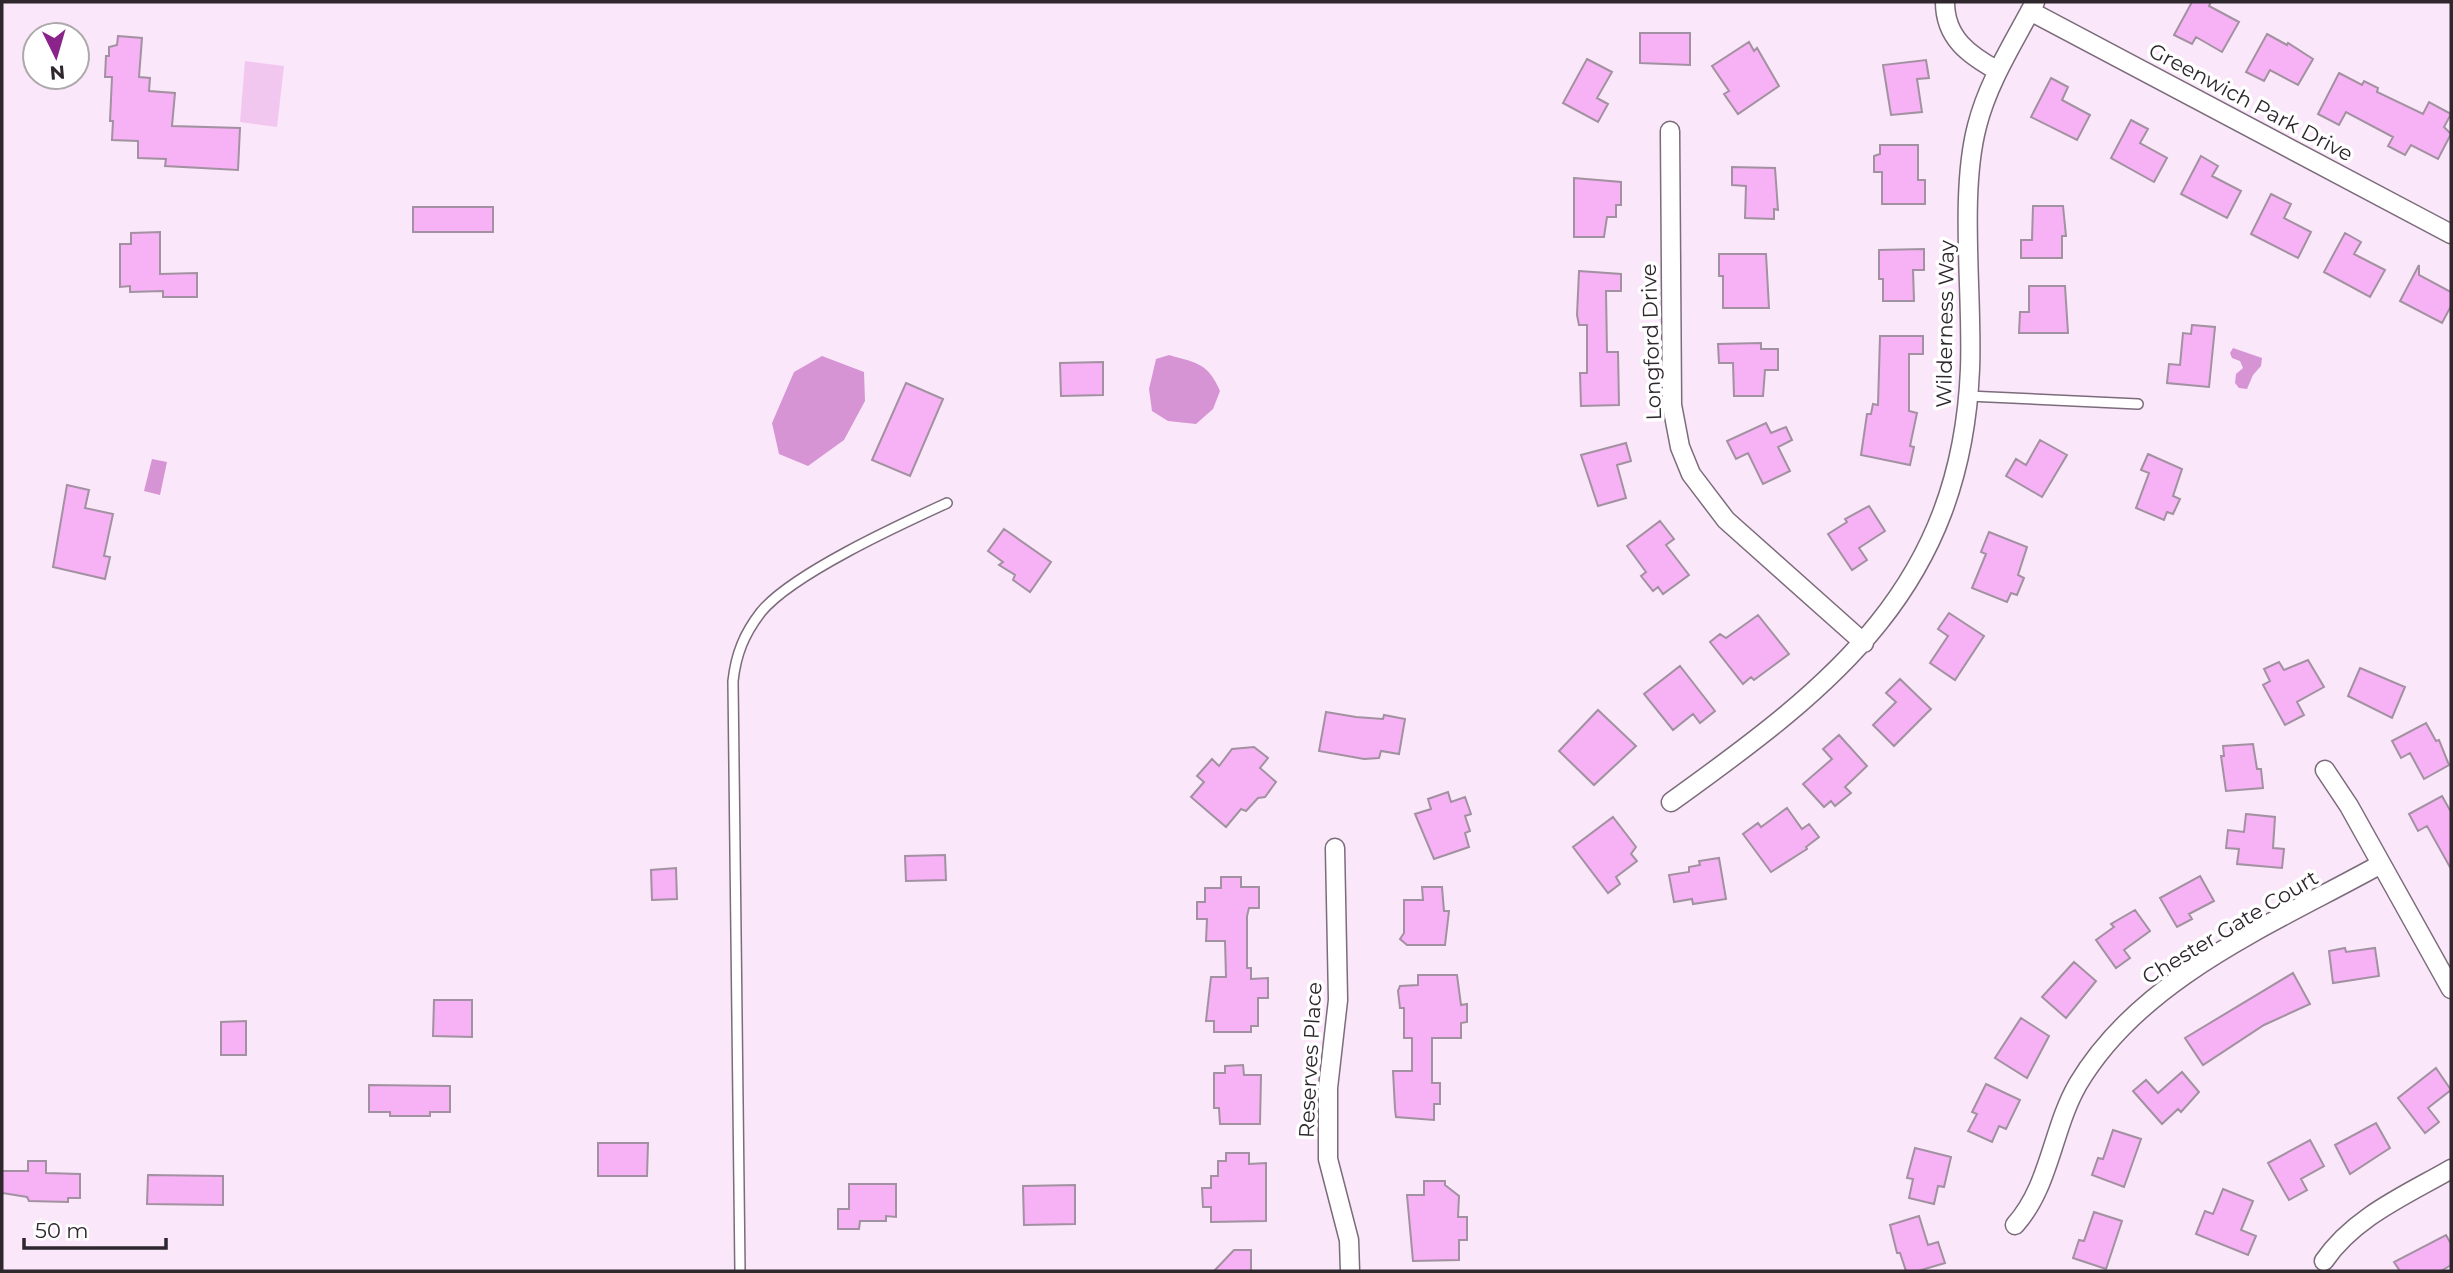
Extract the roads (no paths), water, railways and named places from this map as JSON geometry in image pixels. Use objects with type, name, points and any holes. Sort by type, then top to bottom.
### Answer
[{"type":"street","points":[[1945,2],[1948,24],[1955,38],[1971,56],[1998,71]]},
{"type":"street","name":"Wilderness Way","points":[[1671,802],[1827,680],[1864,643],[1901,595],[1940,520],[1960,452],[1968,396],[1972,155],[1985,100],[2033,6]]},
{"type":"street","name":"Greenwich Park Drive","points":[[2033,6],[2451,234]]},
{"type":"street","name":"Longford Drive","points":[[1670,131],[1672,405],[1680,447],[1691,474],[1726,520],[1864,643]]},
{"type":"street","points":[[2325,770],[2451,989]]},
{"type":"street","name":"Reserves Place","points":[[1335,848],[1338,1000],[1328,1088],[1328,1159],[1349,1240],[1350,1271]]},
{"type":"street","name":"Chester Gate Court","points":[[2015,1225],[2037,1191],[2078,1085],[2101,1050],[2126,1021],[2174,982],[2381,864]]},
{"type":"street","points":[[2324,1261],[2342,1238],[2364,1220],[2451,1169]]},
{"type":"lane","points":[[1968,396],[2138,404]]},
{"type":"lane","points":[[740,1271],[733,681],[739,647],[763,610],[776,597],[852,551],[947,503]]}]
